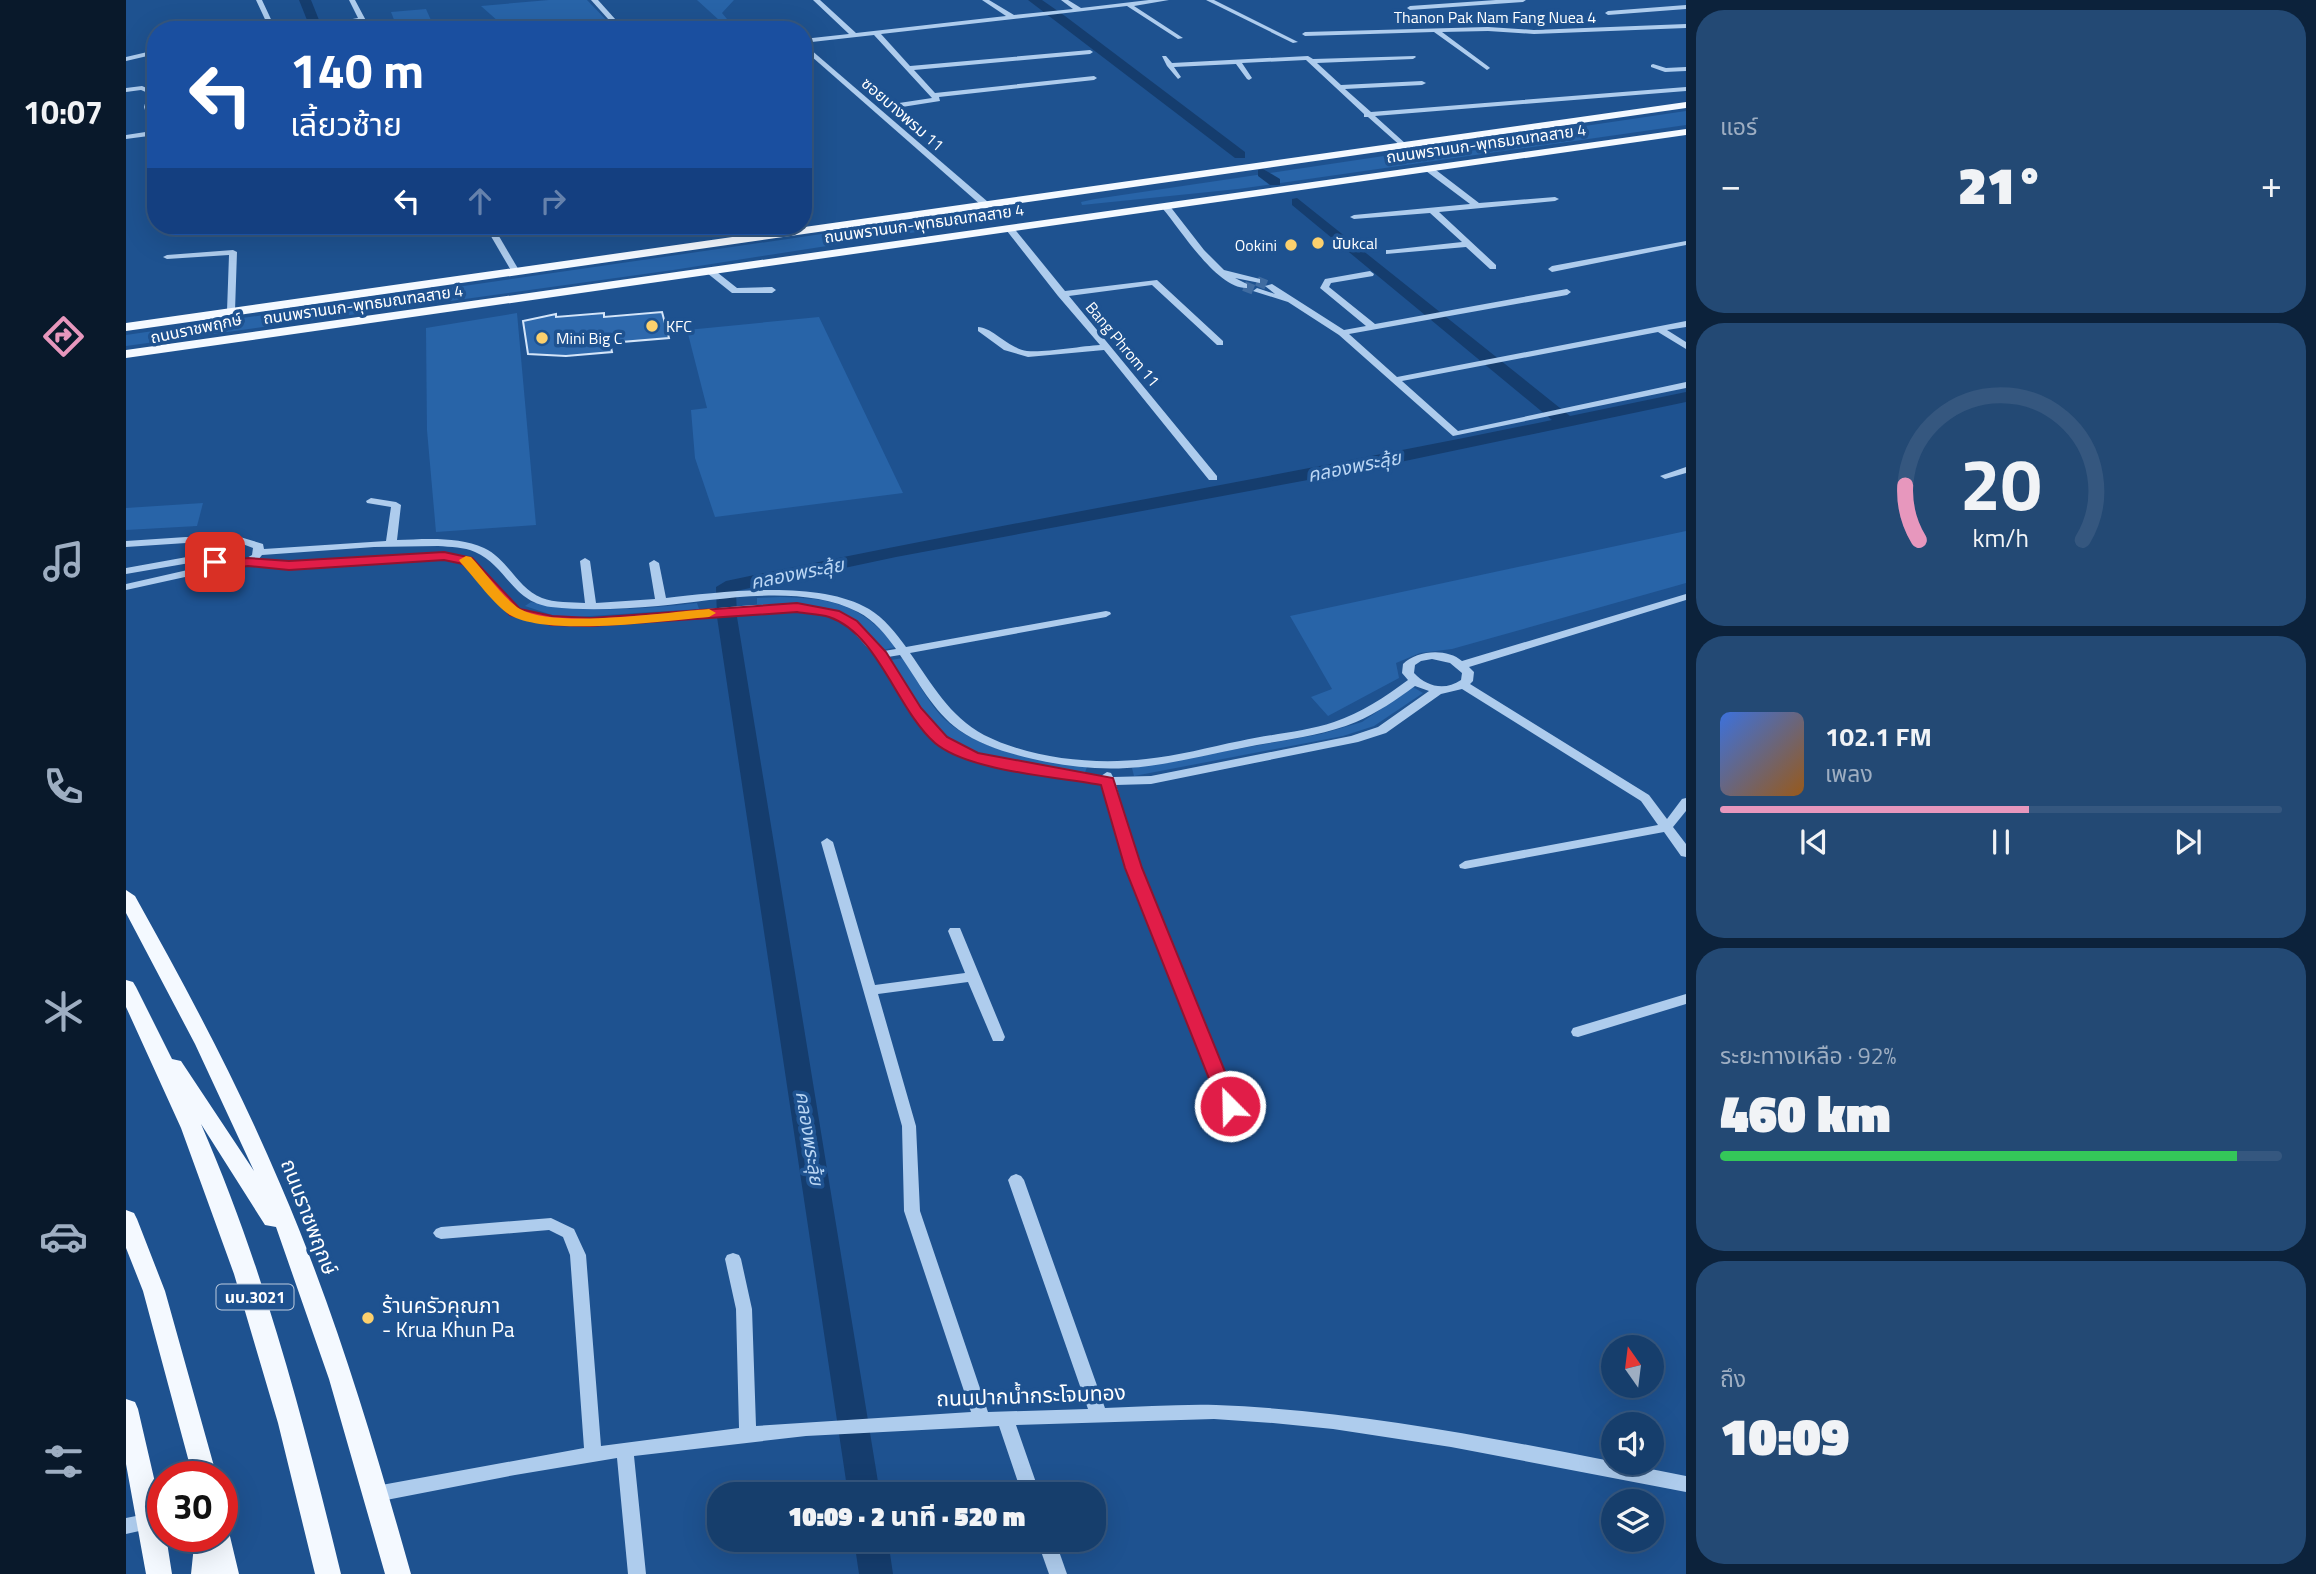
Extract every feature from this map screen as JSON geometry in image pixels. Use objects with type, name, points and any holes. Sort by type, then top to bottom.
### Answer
[{"type":"main road","name":"ถนนพรานนก-พุทธมณฑลสาย 4","points":[[812,229],[1686,105]]},
{"type":"main road","name":"ถนนพรานนก-พุทธมณฑลสาย 4","points":[[126,354],[1686,132]]},
{"type":"main road","points":[[1226,170],[1191,181],[1072,199],[1074,206],[1227,192],[1271,192]]},
{"type":"main road","points":[[855,223],[917,221],[1025,207],[1042,212],[905,236],[880,247]]},
{"type":"main road","name":"ถนนพรานนก-พุทธมณฑลสาย 4","points":[[126,326],[772,235]]},
{"type":"main road","name":"ถนนราชพฤกษ์","points":[[126,365],[276,334]]},
{"type":"main road","name":"ถนนราชพฤกษ์","points":[[126,896],[216,1065],[259,1160],[343,1386],[398,1574]]},
{"type":"main road","name":"นบ.3021","points":[[126,987],[204,1153],[258,1305],[328,1574]]},
{"type":"main road","points":[[149,1032],[250,1181],[302,1270]]},
{"type":"main road","points":[[126,1219],[154,1291],[201,1461]]},
{"type":"main road","points":[[126,1409],[147,1503]]},
{"type":"main road","points":[[156,1552],[159,1574]]},
{"type":"main road","points":[[204,1574],[206,1552]]},
{"type":"main road","points":[[222,1552],[226,1574]]},
{"type":"street","points":[[260,0],[269,21]]},
{"type":"street","points":[[347,21],[363,19],[352,0]]},
{"type":"street","points":[[594,0],[614,21]]},
{"type":"street","points":[[817,0],[853,34]]},
{"type":"street","points":[[985,0],[1012,17]]},
{"type":"street","points":[[1064,0],[1080,10]]},
{"type":"street","points":[[812,41],[853,34],[1165,0]]},
{"type":"street","points":[[1209,0],[1295,42]]},
{"type":"street","points":[[1410,8],[1522,0]]},
{"type":"street","points":[[1132,3],[1180,38]]},
{"type":"street","points":[[1608,13],[1686,7]]},
{"type":"street","name":"Thanon Pak Nam Fang Nuea 4","points":[[1305,34],[1498,29],[1534,32],[1686,26]]},
{"type":"street","points":[[1435,30],[1487,68]]},
{"type":"street","points":[[875,32],[937,99],[932,102],[902,105]]},
{"type":"street","name":"ซอยบางพรม 11","points":[[812,51],[985,204]]},
{"type":"street","points":[[911,68],[1090,52]]},
{"type":"street","points":[[126,59],[147,54]]},
{"type":"street","points":[[1164,57],[1178,77]]},
{"type":"street","points":[[1169,65],[1301,57],[1314,61],[1413,57]]},
{"type":"street","points":[[1314,61],[1367,115],[1403,146]]},
{"type":"street","points":[[1238,62],[1249,78]]},
{"type":"street","points":[[1653,66],[1665,70],[1686,69]]},
{"type":"street","points":[[936,95],[1094,78]]},
{"type":"street","points":[[1338,87],[1422,83]]},
{"type":"street","points":[[1367,115],[1686,89]]},
{"type":"street","points":[[126,90],[147,90]]},
{"type":"street","points":[[126,137],[146,134]]},
{"type":"street","points":[[1429,169],[1478,206]]},
{"type":"street","points":[[1354,217],[1555,199]]},
{"type":"street","points":[[1166,207],[1212,261],[1234,282],[1244,286]]},
{"type":"street","points":[[1432,210],[1493,267]]},
{"type":"street","name":"Bang Phrom 11","points":[[1010,229],[1213,478]]},
{"type":"street","points":[[494,235],[516,272]]},
{"type":"street","points":[[1552,269],[1686,243]]},
{"type":"street","points":[[1389,252],[1468,244]]},
{"type":"street","points":[[166,257],[233,252],[231,311]]},
{"type":"street","points":[[710,271],[735,291],[772,290]]},
{"type":"street","points":[[1228,274],[1257,281]]},
{"type":"street","points":[[1370,274],[1328,281],[1324,288],[1373,326]]},
{"type":"street","points":[[1061,294],[1154,282],[1220,343]]},
{"type":"street","points":[[1269,286],[1342,333],[1456,434],[1686,385]]},
{"type":"street","points":[[1257,291],[1290,301]]},
{"type":"street","points":[[1342,333],[1567,292]]},
{"type":"street","points":[[1393,380],[1686,324]]},
{"type":"street","points":[[981,329],[1007,348],[1028,354],[1105,348]]},
{"type":"street","points":[[1659,329],[1686,346]]},
{"type":"street","points":[[1665,476],[1686,470]]},
{"type":"street","points":[[371,501],[396,505],[391,545]]},
{"type":"street","points":[[126,544],[186,540],[222,545],[246,541],[256,543],[260,552]]},
{"type":"street","points":[[248,562],[260,552],[446,543],[480,550],[499,565],[529,597],[545,603],[591,606],[745,595],[815,595],[847,602],[880,622],[905,652],[937,703],[961,726],[987,742],[1039,756],[1106,765],[1145,763],[1347,722],[1369,711],[1414,681]]},
{"type":"street","points":[[421,544],[421,557]]},
{"type":"street","points":[[126,571],[211,556],[222,545]]},
{"type":"street","points":[[211,556],[215,562],[226,565]]},
{"type":"street","points":[[126,587],[146,580],[248,562],[289,566],[444,556],[467,561],[515,612],[552,621],[591,622],[797,607],[834,614],[852,624],[881,655],[915,711],[942,740],[973,757],[1108,781],[1151,780],[1354,739],[1382,730],[1438,690],[1463,685],[1469,677],[1462,665]]},
{"type":"street","points":[[585,561],[591,606]]},
{"type":"street","points":[[654,563],[661,601]]},
{"type":"street","points":[[745,595],[749,609]]},
{"type":"street","points":[[1438,690],[1414,681],[1407,668],[1418,658],[1439,656],[1462,665],[1686,597]]},
{"type":"street","points":[[709,598],[710,613]]},
{"type":"street","points":[[881,655],[1106,614]]},
{"type":"street","points":[[1463,685],[1645,798],[1686,853]]},
{"type":"street","points":[[1106,765],[1108,781],[1134,868],[1230,1106]]},
{"type":"street","points":[[1465,865],[1667,827],[1686,802]]},
{"type":"street","points":[[827,842],[912,1138],[912,1211],[982,1420]]},
{"type":"street","points":[[955,931],[998,1037]]},
{"type":"street","points":[[870,990],[973,976]]},
{"type":"street","points":[[1578,1032],[1686,999]]},
{"type":"street","points":[[1016,1180],[1099,1416]]},
{"type":"street","points":[[441,1233],[551,1224],[569,1233],[578,1255],[593,1455]]},
{"type":"street","points":[[733,1259],[744,1309],[748,1434]]},
{"type":"street","name":"ถนนปากน้ำกระโจมทอง","points":[[376,1494],[593,1455],[748,1434],[892,1423],[1262,1413],[1423,1436],[1686,1484]]},
{"type":"street","points":[[1005,1419],[1027,1482]]},
{"type":"street","points":[[625,1450],[637,1574]]},
{"type":"street","points":[[126,1526],[147,1522]]},
{"type":"street","points":[[1050,1552],[1058,1574]]},
{"type":"shaded area","points":[[549,0],[587,0],[607,21],[498,21],[481,6]]},
{"type":"shaded area","points":[[697,0],[734,0],[722,13],[729,21],[714,21],[719,20]]},
{"type":"shaded area","points":[[426,9],[431,21],[394,21],[391,12]]},
{"type":"shaded area","points":[[1686,111],[1686,125],[1238,189],[1082,205],[1081,202],[1095,199]]},
{"type":"shaded area","points":[[1027,210],[1019,216],[673,270],[126,346],[126,335],[849,230]]},
{"type":"shaded area","points":[[517,313],[536,525],[436,532],[427,430],[426,328]]},
{"type":"shaded area","points":[[819,317],[903,493],[715,517],[695,458],[691,410],[707,408],[687,330]]},
{"type":"shaded area","points":[[203,503],[197,526],[126,530],[126,508]]},
{"type":"shaded area","points":[[1686,531],[1686,583],[1452,649],[1420,653],[1396,663],[1399,678],[1328,716],[1311,697],[1332,689],[1290,616]]},
{"type":"shaded area","points":[[757,598],[816,599],[846,607],[871,622],[896,647],[883,650],[859,623],[823,607],[757,604]]},
{"type":"shaded area","points":[[531,602],[593,609],[697,603],[699,609],[575,617],[555,616],[525,606]]},
{"type":"shaded area","points":[[903,658],[936,710],[965,734],[1016,754],[1087,767],[1084,775],[1020,765],[959,743],[941,731],[915,703],[891,660]]},
{"type":"shaded area","points":[[1413,687],[1423,693],[1374,726],[1343,736],[1134,776],[1132,768],[1321,734],[1362,722]]},
{"type":"building","points":[[662,312],[669,338],[610,343],[612,352],[566,356],[528,354],[523,321],[556,314],[556,317],[604,313],[604,317]]},
{"type":"waterway","points":[[305,0],[313,21]]},
{"type":"waterway","points":[[1034,0],[1240,155]]},
{"type":"waterway","points":[[1263,173],[1275,182]]},
{"type":"waterway","points":[[1297,202],[1566,422]]},
{"type":"waterway","name":"คลองพระลุ้ย","points":[[862,1482],[727,617],[726,587],[896,551],[1367,464],[1686,397]]},
{"type":"waterway","name":"คลองพระลุ้ย","points":[[873,1552],[876,1574]]},
{"type":"tunnel","points":[[1257,281],[1269,286]]},
{"type":"tunnel","points":[[1244,286],[1257,291]]},
{"type":"slow traffic","points":[[466,560],[515,612],[552,621],[591,622],[709,613]]},
{"type":"place","name":"นับkcal","points":[[1318,243]]},
{"type":"place","name":"Ookini","points":[[1291,245]]},
{"type":"place","name":"KFC","points":[[652,326]]},
{"type":"place","name":"Mini Big C","points":[[542,338]]},
{"type":"place","name":"ร้านครัวคุณภา - Krua Khun Pa","points":[[368,1318]]},
{"type":"route","points":[[215,562],[226,565],[248,562],[289,566],[444,556],[459,558],[467,561],[515,612],[552,621],[591,622],[753,608],[797,607],[834,614],[852,624],[871,643],[915,711],[942,740],[973,757],[1043,772],[1108,781],[1134,868],[1230,1106]]}]
